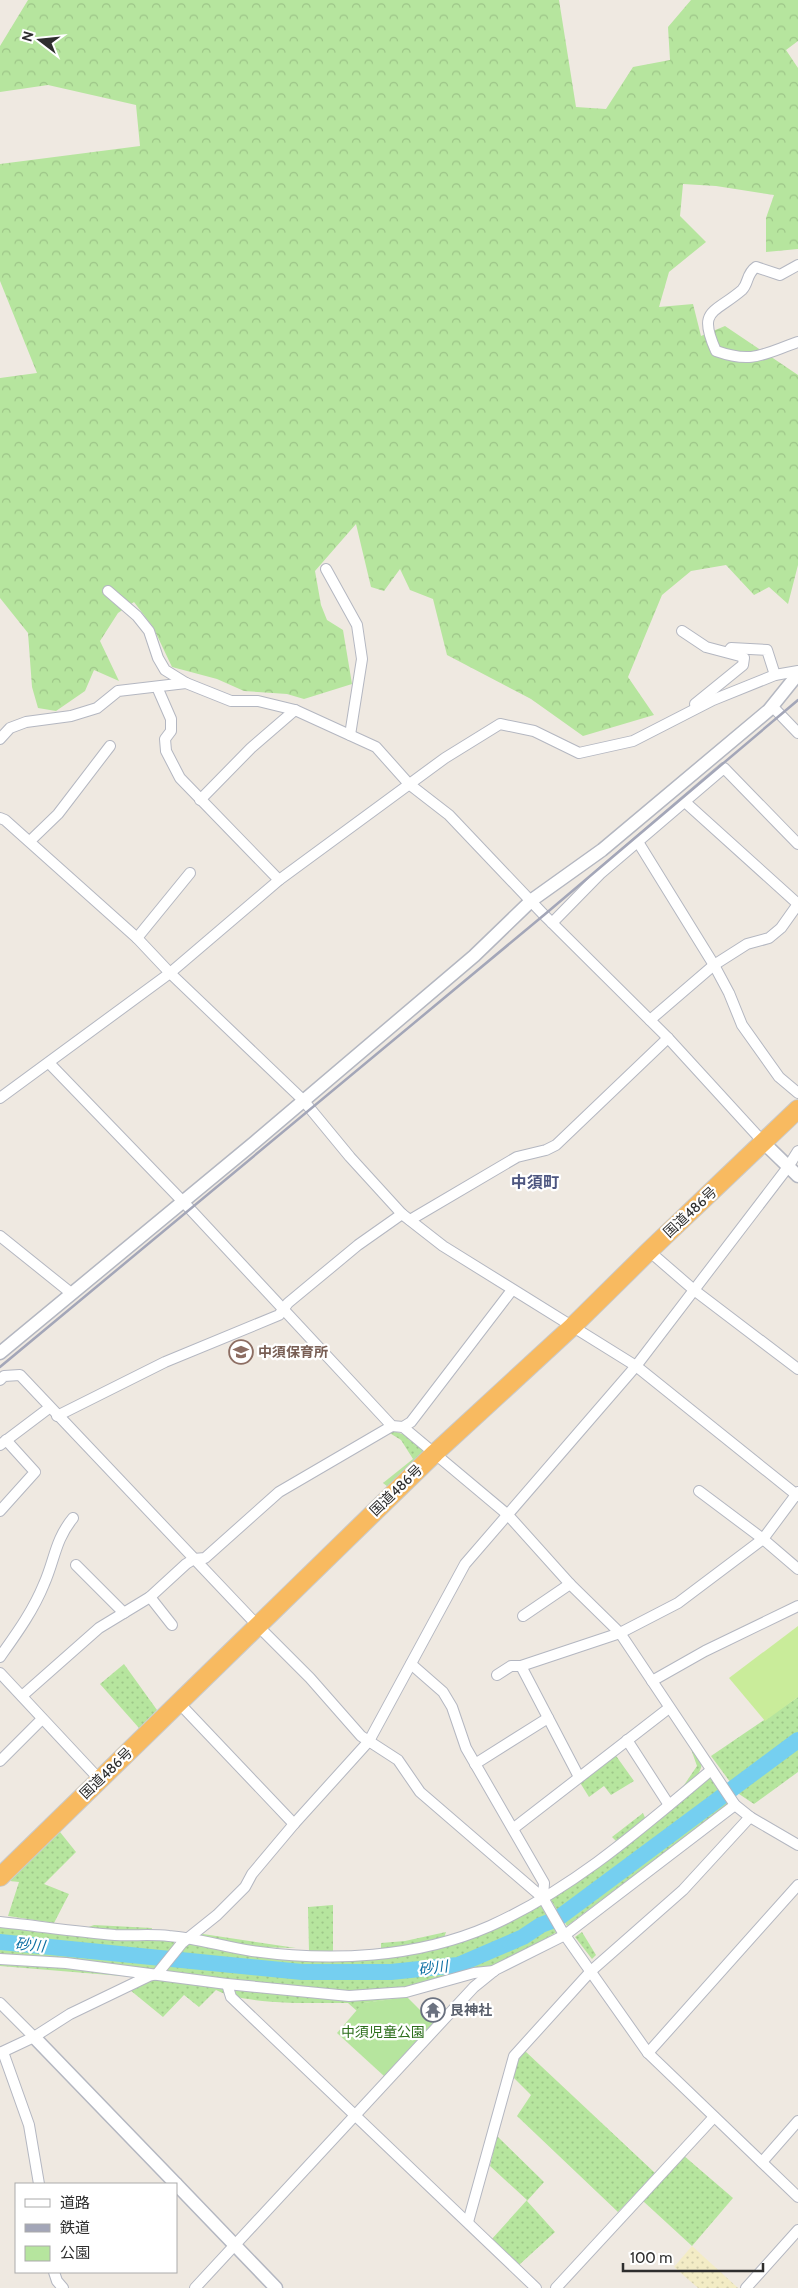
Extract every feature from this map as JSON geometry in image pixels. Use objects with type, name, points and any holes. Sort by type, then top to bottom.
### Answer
[{"type":"highway","name":"国道486号","points":[[0,1877],[435,1453],[573,1326],[798,1109]]},
{"type":"street","points":[[798,265],[780,274],[756,267],[749,272],[744,288],[718,307],[708,317],[707,330],[716,351],[737,358],[750,358],[798,342]]},
{"type":"street","points":[[326,569],[358,625],[362,659],[350,735]]},
{"type":"street","points":[[108,591],[137,616],[149,631],[158,658],[165,670],[186,683],[231,701],[258,701],[295,710],[376,747],[409,784],[449,816],[532,900],[552,923],[668,1038],[764,1143],[798,1176]]},
{"type":"street","points":[[682,631],[706,647],[744,658],[743,665],[691,708],[689,713]]},
{"type":"street","points":[[727,652],[732,648],[767,650],[775,675]]},
{"type":"street","points":[[0,1098],[170,973],[279,880],[444,758],[500,724],[534,731],[579,753],[633,741],[713,700],[775,675],[798,673]]},
{"type":"street","points":[[0,1353],[474,956],[532,900],[602,850],[772,706],[798,673]]},
{"type":"street","points":[[0,738],[10,728],[26,722],[71,716],[97,708],[118,691],[186,683]]},
{"type":"street","points":[[157,687],[171,719],[171,731],[165,739],[166,751],[180,778],[279,880]]},
{"type":"street","points":[[772,706],[798,733]]},
{"type":"street","points":[[200,800],[250,748],[295,710]]},
{"type":"street","points":[[30,841],[58,814],[110,746]]},
{"type":"street","points":[[552,923],[600,874],[724,768],[798,844]]},
{"type":"street","points":[[650,1020],[714,966],[747,944],[769,938],[781,928],[798,904],[685,802]]},
{"type":"street","points":[[0,818],[30,841],[137,938],[170,973],[304,1100],[350,1158],[406,1217],[443,1246],[636,1366],[797,1494],[762,1539],[678,1603],[620,1632],[521,1666],[511,1666],[497,1675]]},
{"type":"street","points":[[638,842],[714,966],[729,993],[742,1025],[779,1078],[798,1093]]},
{"type":"street","points":[[137,938],[190,873]]},
{"type":"street","points":[[57,1416],[166,1362],[279,1315],[288,1303],[358,1245],[516,1157],[546,1150],[556,1145],[668,1038]]},
{"type":"street","points":[[49,1063],[392,1426]]},
{"type":"street","points":[[39,2183],[29,2125],[1,2053],[34,2037],[70,2014],[149,1976],[157,1974],[184,1941],[217,1915],[245,1888],[252,1874],[294,1824],[369,1741],[465,1564],[636,1366],[798,1151]]},
{"type":"street","points":[[0,1236],[71,1293]]},
{"type":"street","points":[[649,1251],[694,1290],[798,1369]]},
{"type":"street","points":[[403,1427],[411,1422],[512,1290]]},
{"type":"street","points":[[0,1380],[4,1376],[20,1375],[49,1408],[310,1678],[361,1736],[398,1760],[420,1792],[543,1898],[564,1933],[648,2053],[798,2197]]},
{"type":"street","points":[[0,1511],[35,1472],[3,1442],[49,1408]]},
{"type":"street","points":[[22,1696],[99,1628],[150,1597],[186,1564],[194,1559],[205,1558],[279,1492],[392,1426],[403,1427],[508,1515],[570,1584],[620,1632],[710,1771],[735,1805],[750,1817],[798,1845]]},
{"type":"street","points":[[699,1491],[798,1569]]},
{"type":"street","points":[[0,1657],[29,1617],[45,1583],[62,1532],[73,1518]]},
{"type":"street","points":[[76,1565],[124,1613]]},
{"type":"street","points":[[523,1616],[570,1584]]},
{"type":"street","points":[[150,1597],[172,1625]]},
{"type":"street","points":[[652,1681],[705,1651],[798,1606]]},
{"type":"street","points":[[411,1664],[443,1692],[452,1707],[466,1748],[514,1828],[544,1883],[543,1898]]},
{"type":"street","points":[[521,1666],[579,1776]]},
{"type":"street","points":[[0,1673],[100,1780]]},
{"type":"street","points":[[179,1703],[294,1824]]},
{"type":"street","points":[[514,1828],[669,1708]]},
{"type":"street","points":[[475,1764],[548,1718]]},
{"type":"street","points":[[0,1760],[42,1719]]},
{"type":"street","points":[[627,1740],[668,1805]]},
{"type":"street","points":[[0,1922],[115,1935],[169,1936],[184,1941],[314,1957],[400,1952],[448,1941],[489,1926],[521,1911],[592,1866],[710,1771]]},
{"type":"street","points":[[195,2288],[474,1987],[495,1970],[564,1933],[735,1805]]},
{"type":"street","points":[[468,2222],[514,2056],[591,1972],[683,1890],[750,1817]]},
{"type":"street","points":[[648,2053],[798,1884]]},
{"type":"street","points":[[0,1959],[66,1963],[227,1984],[349,1996],[406,1992],[474,1973],[495,1970]]},
{"type":"street","points":[[227,1984],[231,1997],[536,2288]]},
{"type":"street","points":[[0,2003],[175,2183]]},
{"type":"street","points":[[556,2288],[714,2117]]},
{"type":"street","points":[[762,2162],[798,2121]]},
{"type":"street","points":[[178,2186],[276,2288]]},
{"type":"street","points":[[746,2288],[798,2230]]},
{"type":"street","points":[[54,2273],[57,2281],[64,2288]]},
{"type":"green space","points":[[28,0],[559,0],[576,107],[606,109],[633,67],[670,60],[668,27],[691,0],[798,0],[798,41],[786,50],[798,68],[798,249],[766,252],[766,218],[774,195],[716,186],[683,184],[680,216],[706,242],[669,272],[659,307],[693,304],[701,336],[725,326],[798,375],[798,565],[788,604],[769,587],[754,595],[726,565],[691,571],[662,595],[628,677],[654,715],[583,736],[531,699],[447,655],[433,599],[410,590],[400,569],[384,591],[371,587],[356,524],[315,571],[321,605],[327,620],[343,630],[352,684],[304,699],[287,694],[244,691],[217,679],[172,667],[153,627],[134,602],[118,613],[100,641],[119,681],[94,670],[85,691],[56,711],[38,708],[32,687],[28,633],[0,598],[0,378],[37,373],[0,281],[0,164],[140,146],[136,105],[48,85],[0,92],[0,46]]},
{"type":"green space","points":[[391,1430],[408,1436],[424,1451],[388,1487],[383,1483],[413,1459],[401,1440],[388,1432]]},
{"type":"green space","points":[[798,1626],[798,1697],[765,1721],[729,1678]]},
{"type":"green space","points":[[124,1664],[157,1710],[139,1728],[100,1684]]},
{"type":"green space","points":[[798,1697],[798,1772],[754,1804],[739,1794],[711,1756]]},
{"type":"green space","points":[[691,1749],[702,1763],[701,1768],[694,1779],[680,1791],[697,1766]]},
{"type":"green space","points":[[614,1753],[634,1781],[611,1795],[604,1786],[589,1797],[579,1781]]},
{"type":"green space","points":[[709,1776],[729,1804],[567,1926],[549,1897]]},
{"type":"green space","points":[[643,1813],[646,1820],[616,1841],[612,1837]]},
{"type":"green space","points":[[60,1832],[76,1852],[44,1884],[69,1894],[54,1923],[8,1916],[19,1882],[10,1881]]},
{"type":"green space","points":[[539,1903],[557,1932],[478,1977],[407,1997],[364,2003],[357,2011],[348,2003],[261,2001],[228,1995],[216,1990],[199,2007],[184,1995],[163,2017],[130,1990],[189,1942],[313,1960],[402,1955]]},
{"type":"green space","points":[[333,1905],[333,1953],[309,1951],[308,1907]]},
{"type":"green space","points":[[94,1925],[152,1928],[151,1932],[119,1932],[86,1928]]},
{"type":"green space","points":[[0,1926],[174,1940],[174,1946],[155,1970],[64,1958],[0,1955]]},
{"type":"green space","points":[[446,1932],[444,1938],[405,1947],[381,1949],[381,1943],[405,1941]]},
{"type":"green space","points":[[582,1932],[596,1955],[592,1959],[575,1937]]},
{"type":"green space","points":[[203,1934],[296,1948],[254,1947],[194,1937]]},
{"type":"green space","points":[[0,1961],[143,1975],[134,1977],[0,1966]]},
{"type":"green space","name":"中須児童公園","points":[[407,1997],[433,2023],[384,2076],[337,2033],[363,2003]]},
{"type":"green space","points":[[525,2051],[655,2173],[618,2212],[517,2116],[531,2095],[513,2077],[517,2059]]},
{"type":"green space","points":[[497,2136],[544,2182],[527,2201],[555,2232],[519,2265],[491,2240],[527,2200],[490,2166]]},
{"type":"green space","points":[[683,2155],[733,2198],[692,2246],[643,2201]]},
{"type":"sand","points":[[692,2246],[738,2288],[698,2288],[674,2267]]},
{"type":"waterway","name":"砂川","points":[[0,1942],[302,1972],[391,1972],[458,1965],[523,1937],[541,1925],[557,1919],[798,1740]]},
{"type":"railway","points":[[0,1367],[544,915],[798,700]]},
{"type":"place","name":"中須保育所","points":[[241,1352]]},
{"type":"place","name":"艮神社","points":[[433,2010]]},
{"type":"district","name":"中須町","points":[[535,1182]]}]
